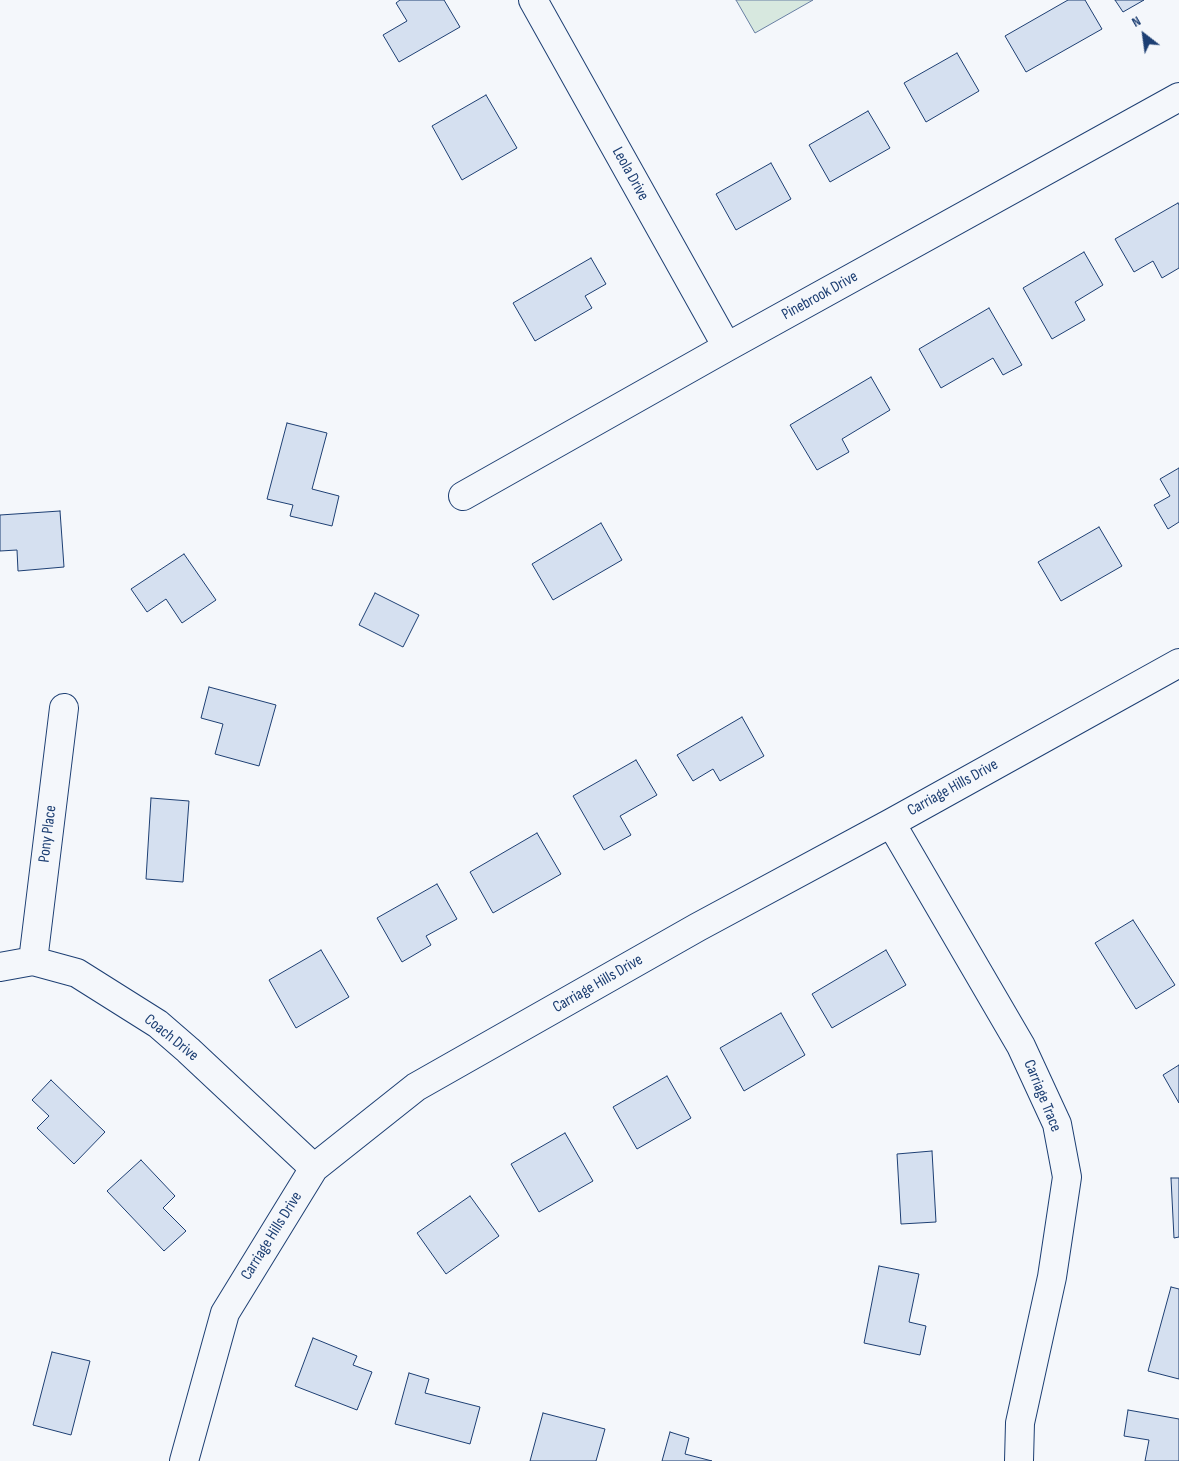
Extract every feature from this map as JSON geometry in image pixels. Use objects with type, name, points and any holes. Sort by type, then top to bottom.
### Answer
[{"type":"street","name":"Leola Drive","points":[[533,0],[727,347]]},
{"type":"street","name":"Pinebrook Drive","points":[[463,496],[727,347],[1179,98]]},
{"type":"street","name":"Carriage Hills Drive","points":[[184,1461],[224,1313],[314,1168],[416,1087],[698,927],[891,823],[1179,663]]},
{"type":"street","name":"Pony Place","points":[[33,961],[64,708]]},
{"type":"street","name":"Carriage Trace","points":[[891,823],[1021,1046],[1057,1124],[1067,1176],[1052,1277],[1020,1423],[1019,1461]]},
{"type":"street","name":"Coach Drive","points":[[0,967],[33,961],[77,972],[158,1024],[314,1168]]},
{"type":"shaded area","points":[[736,0],[813,0],[755,33]]},
{"type":"building","points":[[400,0],[444,0],[460,27],[399,62],[383,35],[407,21],[396,3]]},
{"type":"building","points":[[1068,0],[1085,0],[1102,29],[1026,72],[1005,36]]},
{"type":"building","points":[[1115,0],[1144,0],[1123,12]]},
{"type":"building","points":[[957,53],[979,91],[926,122],[904,83]]},
{"type":"building","points":[[486,95],[517,148],[462,180],[432,126]]},
{"type":"building","points":[[868,111],[890,148],[830,182],[809,145]]},
{"type":"building","points":[[771,163],[791,199],[736,230],[716,194]]},
{"type":"building","points":[[1178,203],[1179,268],[1162,278],[1153,261],[1134,272],[1115,239]]},
{"type":"building","points":[[1084,252],[1103,285],[1075,302],[1085,320],[1052,339],[1023,288]]},
{"type":"building","points":[[591,258],[606,284],[585,296],[592,308],[535,341],[513,303]]},
{"type":"building","points":[[989,308],[1022,365],[1003,375],[993,358],[941,388],[919,349]]},
{"type":"building","points":[[871,377],[890,410],[842,439],[849,452],[817,470],[790,425]]},
{"type":"building","points":[[287,423],[327,433],[312,489],[339,496],[332,526],[290,516],[293,505],[267,499]]},
{"type":"building","points":[[1179,468],[1179,522],[1168,529],[1154,505],[1170,496],[1160,479]]},
{"type":"building","points":[[60,511],[64,567],[18,571],[17,550],[0,551],[0,515]]},
{"type":"building","points":[[601,523],[622,560],[553,600],[532,564]]},
{"type":"building","points":[[1099,527],[1122,566],[1061,601],[1038,562]]},
{"type":"building","points":[[184,554],[216,600],[182,623],[166,599],[147,612],[131,589]]},
{"type":"building","points":[[375,593],[419,615],[403,647],[359,625]]},
{"type":"building","points":[[209,687],[276,705],[259,766],[215,754],[223,724],[201,718]]},
{"type":"building","points":[[742,717],[764,756],[720,781],[713,769],[693,781],[677,755]]},
{"type":"building","points":[[636,760],[657,795],[620,816],[631,835],[604,850],[573,796]]},
{"type":"building","points":[[151,798],[189,801],[183,882],[146,879]]},
{"type":"building","points":[[537,833],[561,874],[493,913],[470,872]]},
{"type":"building","points":[[437,884],[457,919],[426,936],[431,945],[402,962],[377,918]]},
{"type":"building","points":[[1133,920],[1175,985],[1136,1009],[1095,943]]},
{"type":"building","points":[[321,950],[349,997],[296,1028],[269,980]]},
{"type":"building","points":[[886,950],[906,985],[832,1028],[812,994]]},
{"type":"building","points":[[781,1013],[805,1055],[744,1091],[720,1048]]},
{"type":"building","points":[[1179,1065],[1179,1103],[1163,1075]]},
{"type":"building","points":[[667,1076],[691,1118],[637,1149],[613,1107]]},
{"type":"building","points":[[51,1080],[105,1132],[74,1164],[37,1128],[49,1116],[32,1100]]},
{"type":"building","points":[[565,1133],[593,1181],[539,1212],[511,1164]]},
{"type":"building","points":[[932,1151],[936,1222],[901,1224],[897,1154]]},
{"type":"building","points":[[141,1160],[175,1196],[163,1208],[186,1231],[164,1251],[107,1191]]},
{"type":"building","points":[[1171,1178],[1179,1178],[1179,1237],[1174,1238]]},
{"type":"building","points":[[470,1196],[499,1236],[446,1274],[417,1233]]},
{"type":"building","points":[[879,1266],[919,1274],[909,1322],[926,1326],[920,1355],[864,1343]]},
{"type":"building","points":[[1171,1287],[1179,1289],[1179,1379],[1148,1371]]},
{"type":"building","points":[[313,1338],[357,1356],[353,1365],[372,1372],[357,1410],[295,1386]]},
{"type":"building","points":[[52,1352],[90,1361],[71,1435],[33,1425]]},
{"type":"building","points":[[409,1373],[429,1379],[425,1393],[480,1407],[470,1444],[395,1424]]},
{"type":"building","points":[[1128,1410],[1179,1419],[1179,1461],[1145,1461],[1149,1440],[1124,1436]]},
{"type":"building","points":[[543,1413],[605,1429],[596,1461],[530,1461]]},
{"type":"building","points":[[670,1432],[689,1438],[685,1454],[712,1461],[662,1461]]}]
